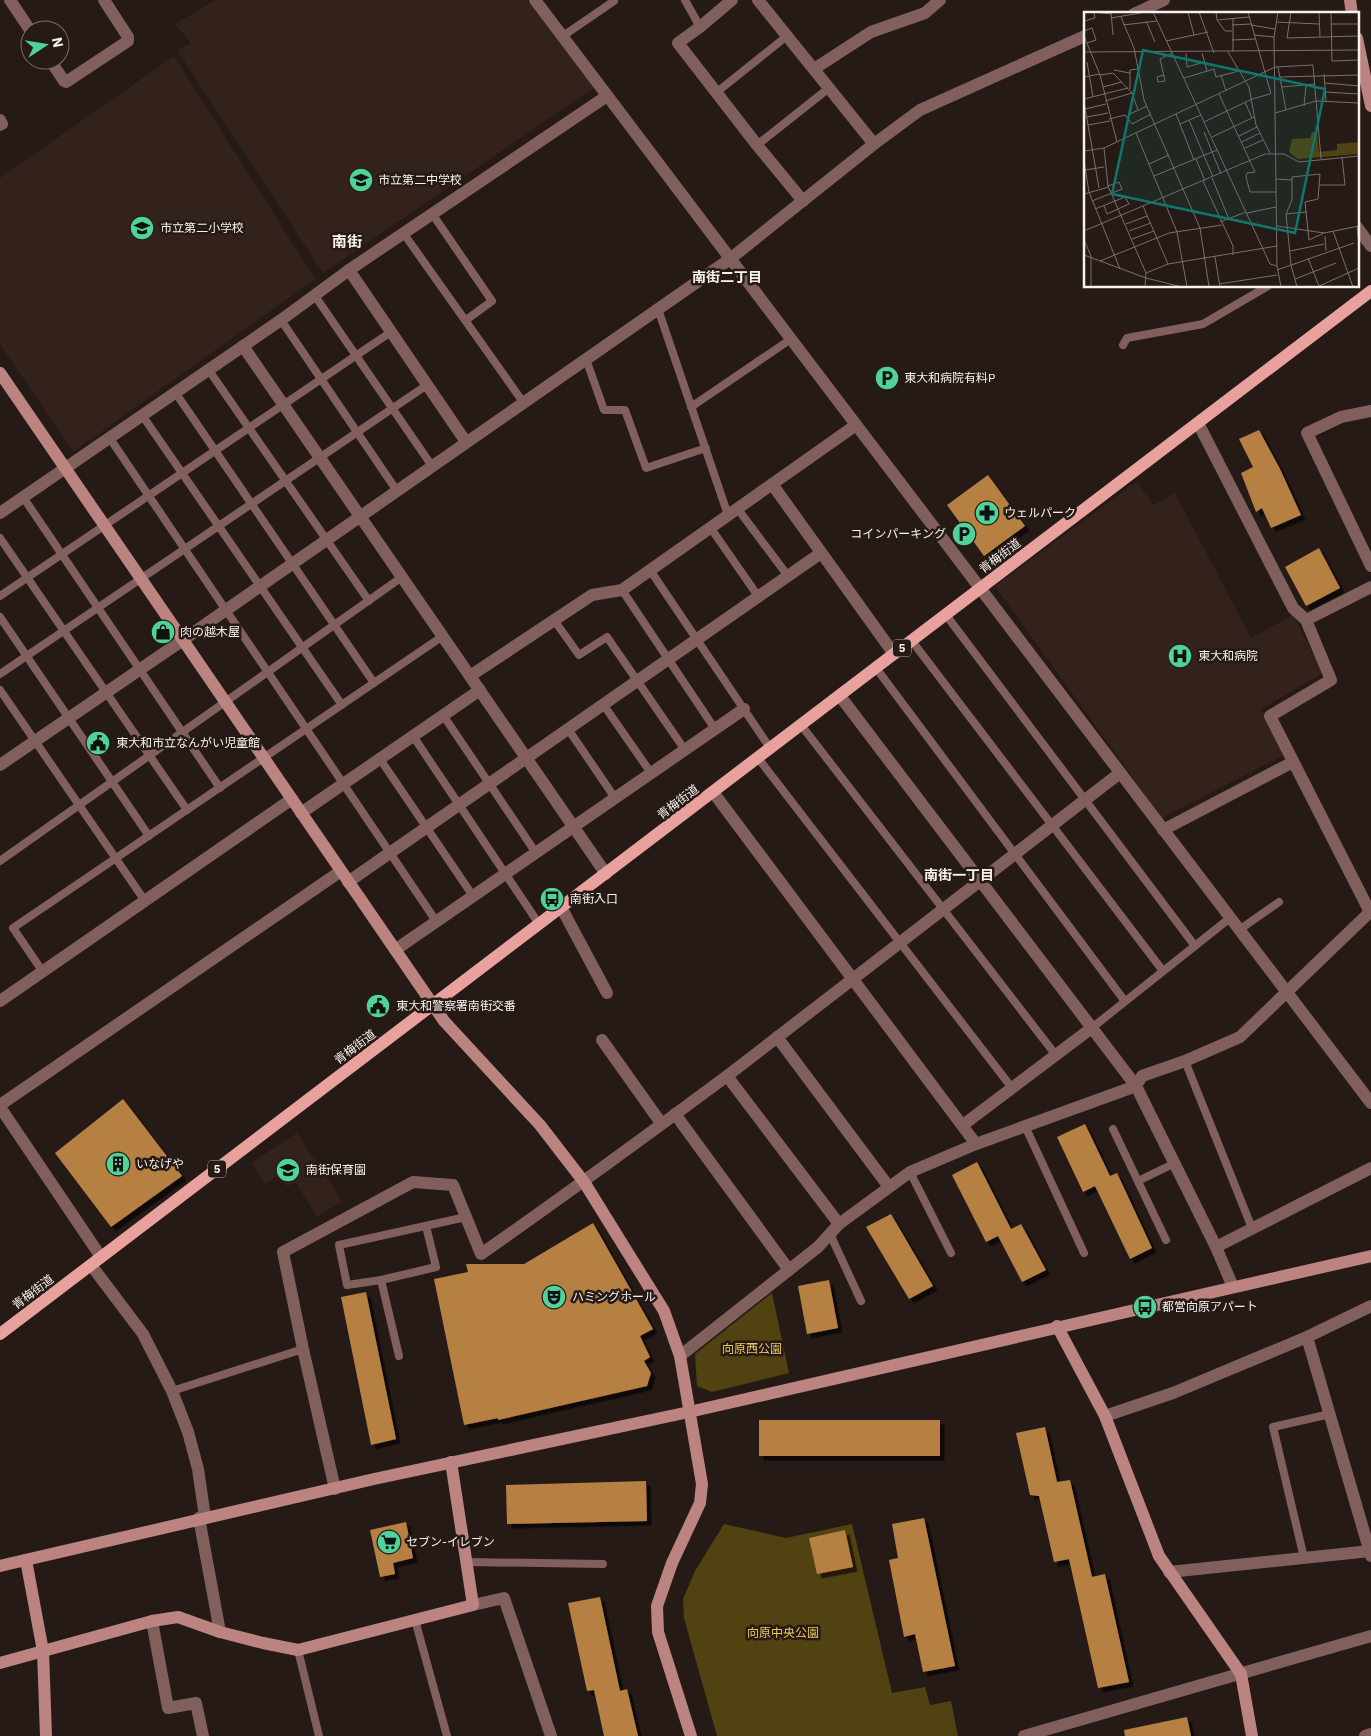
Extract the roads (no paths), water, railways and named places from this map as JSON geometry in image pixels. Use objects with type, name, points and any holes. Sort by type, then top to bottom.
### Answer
[{"type":"main road","name":"青梅街道","points":[[0,1334],[1371,291]]},
{"type":"street","points":[[10,0],[23,20]]},
{"type":"street","points":[[57,70],[66,82],[128,41],[128,37],[104,0]]},
{"type":"street","points":[[535,0],[1371,1102]]},
{"type":"street","points":[[732,0],[678,43],[757,145],[803,200]]},
{"type":"street","points":[[758,0],[874,144]]},
{"type":"street","points":[[814,69],[871,32],[924,13],[940,0]]},
{"type":"street","points":[[1138,12],[1164,0]]},
{"type":"street","points":[[0,765],[183,640],[730,259],[874,144],[920,110],[1084,36]]},
{"type":"street","points":[[1358,43],[1371,106]]},
{"type":"street","points":[[0,513],[315,296],[349,270],[607,96]]},
{"type":"street","points":[[0,120],[2,124],[0,125]]},
{"type":"street","points":[[1358,230],[1371,246]]},
{"type":"street","points":[[349,270],[466,442]]},
{"type":"street","points":[[243,346],[606,874]]},
{"type":"street","points":[[0,373],[444,1021],[540,1125],[584,1182],[664,1311],[680,1356],[702,1484],[700,1503],[672,1563],[657,1606],[658,1632],[692,1736]]},
{"type":"street","points":[[1371,411],[1341,418],[1307,433],[1371,566]]},
{"type":"street","points":[[680,1356],[818,1247],[839,1224],[910,1172],[976,1144],[1136,1086],[1142,1076],[1185,1061],[1240,1037],[1371,912],[1270,716],[1331,680],[1306,620],[1293,608],[1198,423]]},
{"type":"street","points":[[470,676],[592,595],[622,590],[856,425]]},
{"type":"street","points":[[772,484],[894,654]]},
{"type":"street","points":[[220,1632],[202,1518],[198,1469],[188,1432],[172,1391],[143,1334],[0,1106],[345,876],[390,853],[821,552]]},
{"type":"street","points":[[1306,620],[1371,587]]},
{"type":"street","points":[[301,813],[480,690]]},
{"type":"street","points":[[840,696],[1136,1086],[1175,1163],[1233,1287]]},
{"type":"street","points":[[395,950],[744,710]]},
{"type":"street","points":[[1163,830],[1293,762]]},
{"type":"street","points":[[335,1489],[283,1252],[413,1182],[453,1185],[481,1254],[584,1182],[661,1123],[727,1076],[1120,773]]},
{"type":"street","points":[[713,792],[976,1144]]},
{"type":"street","points":[[0,1001],[292,799]]},
{"type":"street","points":[[561,907],[607,993]]},
{"type":"street","points":[[963,1125],[1093,1027]]},
{"type":"street","points":[[777,1037],[889,1187]]},
{"type":"street","points":[[602,1040],[661,1123]]},
{"type":"street","points":[[727,1076],[839,1224]]},
{"type":"street","points":[[675,1114],[789,1270]]},
{"type":"street","points":[[1216,1248],[1371,1168]]},
{"type":"street","points":[[0,1566],[202,1518],[452,1462],[689,1412],[1057,1326],[1371,1256]]},
{"type":"street","points":[[1105,1416],[1173,1393],[1307,1336],[1371,1306]]},
{"type":"street","points":[[1057,1326],[1105,1416],[1159,1556],[1241,1674],[1252,1736]]},
{"type":"street","points":[[1169,1572],[1370,1553],[1307,1336]]},
{"type":"street","points":[[452,1462],[473,1605]]},
{"type":"street","points":[[26,1560],[43,1651],[46,1736]]},
{"type":"street","points":[[0,1663],[152,1621],[178,1617],[220,1632],[298,1650],[504,1598],[551,1736]]},
{"type":"street","points":[[152,1621],[168,1708],[196,1703],[203,1736]]},
{"type":"street","points":[[1024,1736],[1371,1636]]},
{"type":"street","points":[[1364,1736],[1371,1734]]},
{"type":"lane","points":[[563,36],[613,0]]},
{"type":"lane","points":[[685,0],[700,27]]},
{"type":"lane","points":[[717,92],[787,36]]},
{"type":"lane","points":[[757,145],[828,88]]},
{"type":"lane","points":[[433,215],[492,301],[466,320]]},
{"type":"lane","points":[[404,234],[523,402]]},
{"type":"lane","points":[[1123,345],[1127,338],[1203,324],[1265,288]]},
{"type":"lane","points":[[315,296],[432,466]]},
{"type":"lane","points":[[658,309],[706,448],[733,512],[788,576]]},
{"type":"lane","points":[[280,320],[397,491]]},
{"type":"lane","points":[[0,596],[391,332]]},
{"type":"lane","points":[[691,407],[791,339]]},
{"type":"lane","points":[[586,359],[604,410],[625,410],[646,468],[706,448]]},
{"type":"lane","points":[[208,369],[369,601]]},
{"type":"lane","points":[[0,674],[427,385]]},
{"type":"lane","points":[[175,392],[374,683]]},
{"type":"lane","points":[[142,415],[342,705]]},
{"type":"lane","points":[[109,437],[436,921]]},
{"type":"lane","points":[[23,497],[220,788]]},
{"type":"lane","points":[[710,528],[758,596]]},
{"type":"lane","points":[[0,538],[187,810]]},
{"type":"lane","points":[[650,570],[770,748]]},
{"type":"lane","points":[[0,861],[402,577]]},
{"type":"lane","points":[[622,590],[715,729]]},
{"type":"lane","points":[[946,615],[1195,946]]},
{"type":"lane","points":[[0,616],[149,836]]},
{"type":"lane","points":[[554,620],[579,655],[606,637],[685,750]]},
{"type":"lane","points":[[43,972],[13,928],[442,636]]},
{"type":"lane","points":[[912,641],[1162,970]]},
{"type":"lane","points":[[876,668],[1124,1000]]},
{"type":"lane","points":[[0,690],[145,901]]},
{"type":"lane","points":[[603,704],[651,773]]},
{"type":"lane","points":[[443,715],[536,852]]},
{"type":"lane","points":[[801,725],[1055,1054]]},
{"type":"lane","points":[[568,729],[615,798]]},
{"type":"lane","points":[[412,736],[539,924]]},
{"type":"lane","points":[[758,758],[901,941],[1012,1088]]},
{"type":"lane","points":[[380,759],[473,896]]},
{"type":"lane","points":[[1239,930],[1279,902]]},
{"type":"lane","points":[[1093,1027],[1124,1000],[1230,918]]},
{"type":"lane","points":[[1185,1061],[1252,1228]]},
{"type":"lane","points":[[1025,1126],[1084,1253]]},
{"type":"lane","points":[[1113,1128],[1166,1240]]},
{"type":"lane","points":[[1138,1181],[1175,1163]]},
{"type":"lane","points":[[910,1172],[951,1253]]},
{"type":"lane","points":[[426,1226],[436,1267],[381,1280],[347,1285],[339,1245],[466,1217]]},
{"type":"lane","points":[[830,1234],[861,1301]]},
{"type":"lane","points":[[381,1280],[399,1356]]},
{"type":"lane","points":[[172,1391],[303,1349]]},
{"type":"lane","points":[[1304,1558],[1273,1427],[1330,1414]]},
{"type":"lane","points":[[467,1562],[603,1564]]},
{"type":"lane","points":[[415,1620],[448,1736]]},
{"type":"lane","points":[[298,1650],[319,1736]]},
{"type":"place","name":"市立第二中学校","points":[[361,180]]},
{"type":"place","name":"市立第二小学校","points":[[142,228]]},
{"type":"place","name":"東大和病院有料P","points":[[887,378]]},
{"type":"place","name":"ウェルパーク","points":[[987,513]]},
{"type":"place","name":"コインパーキング","points":[[964,534]]},
{"type":"place","name":"肉の越木屋","points":[[163,632]]},
{"type":"place","name":"東大和病院","points":[[1180,656]]},
{"type":"place","name":"東大和市立なんがい児童館","points":[[98,743]]},
{"type":"place","name":"南街入口","points":[[552,899]]},
{"type":"place","name":"東大和警察署南街交番","points":[[378,1006]]},
{"type":"place","name":"いなげや","points":[[118,1164]]},
{"type":"place","name":"南街保育園","points":[[288,1170]]},
{"type":"place","name":"ハミングホール","points":[[554,1297]]},
{"type":"place","name":"都営向原アパート","points":[[1145,1307]]},
{"type":"place","name":"セブン-イレブン","points":[[389,1542]]},
{"type":"district","name":"南街","points":[[347,242]]},
{"type":"district","name":"南街二丁目","points":[[727,277]]},
{"type":"district","name":"南街一丁目","points":[[959,875]]},
{"type":"park label","name":"向原西公園","points":[[752,1349]]},
{"type":"park label","name":"向原中央公園","points":[[783,1633]]}]
